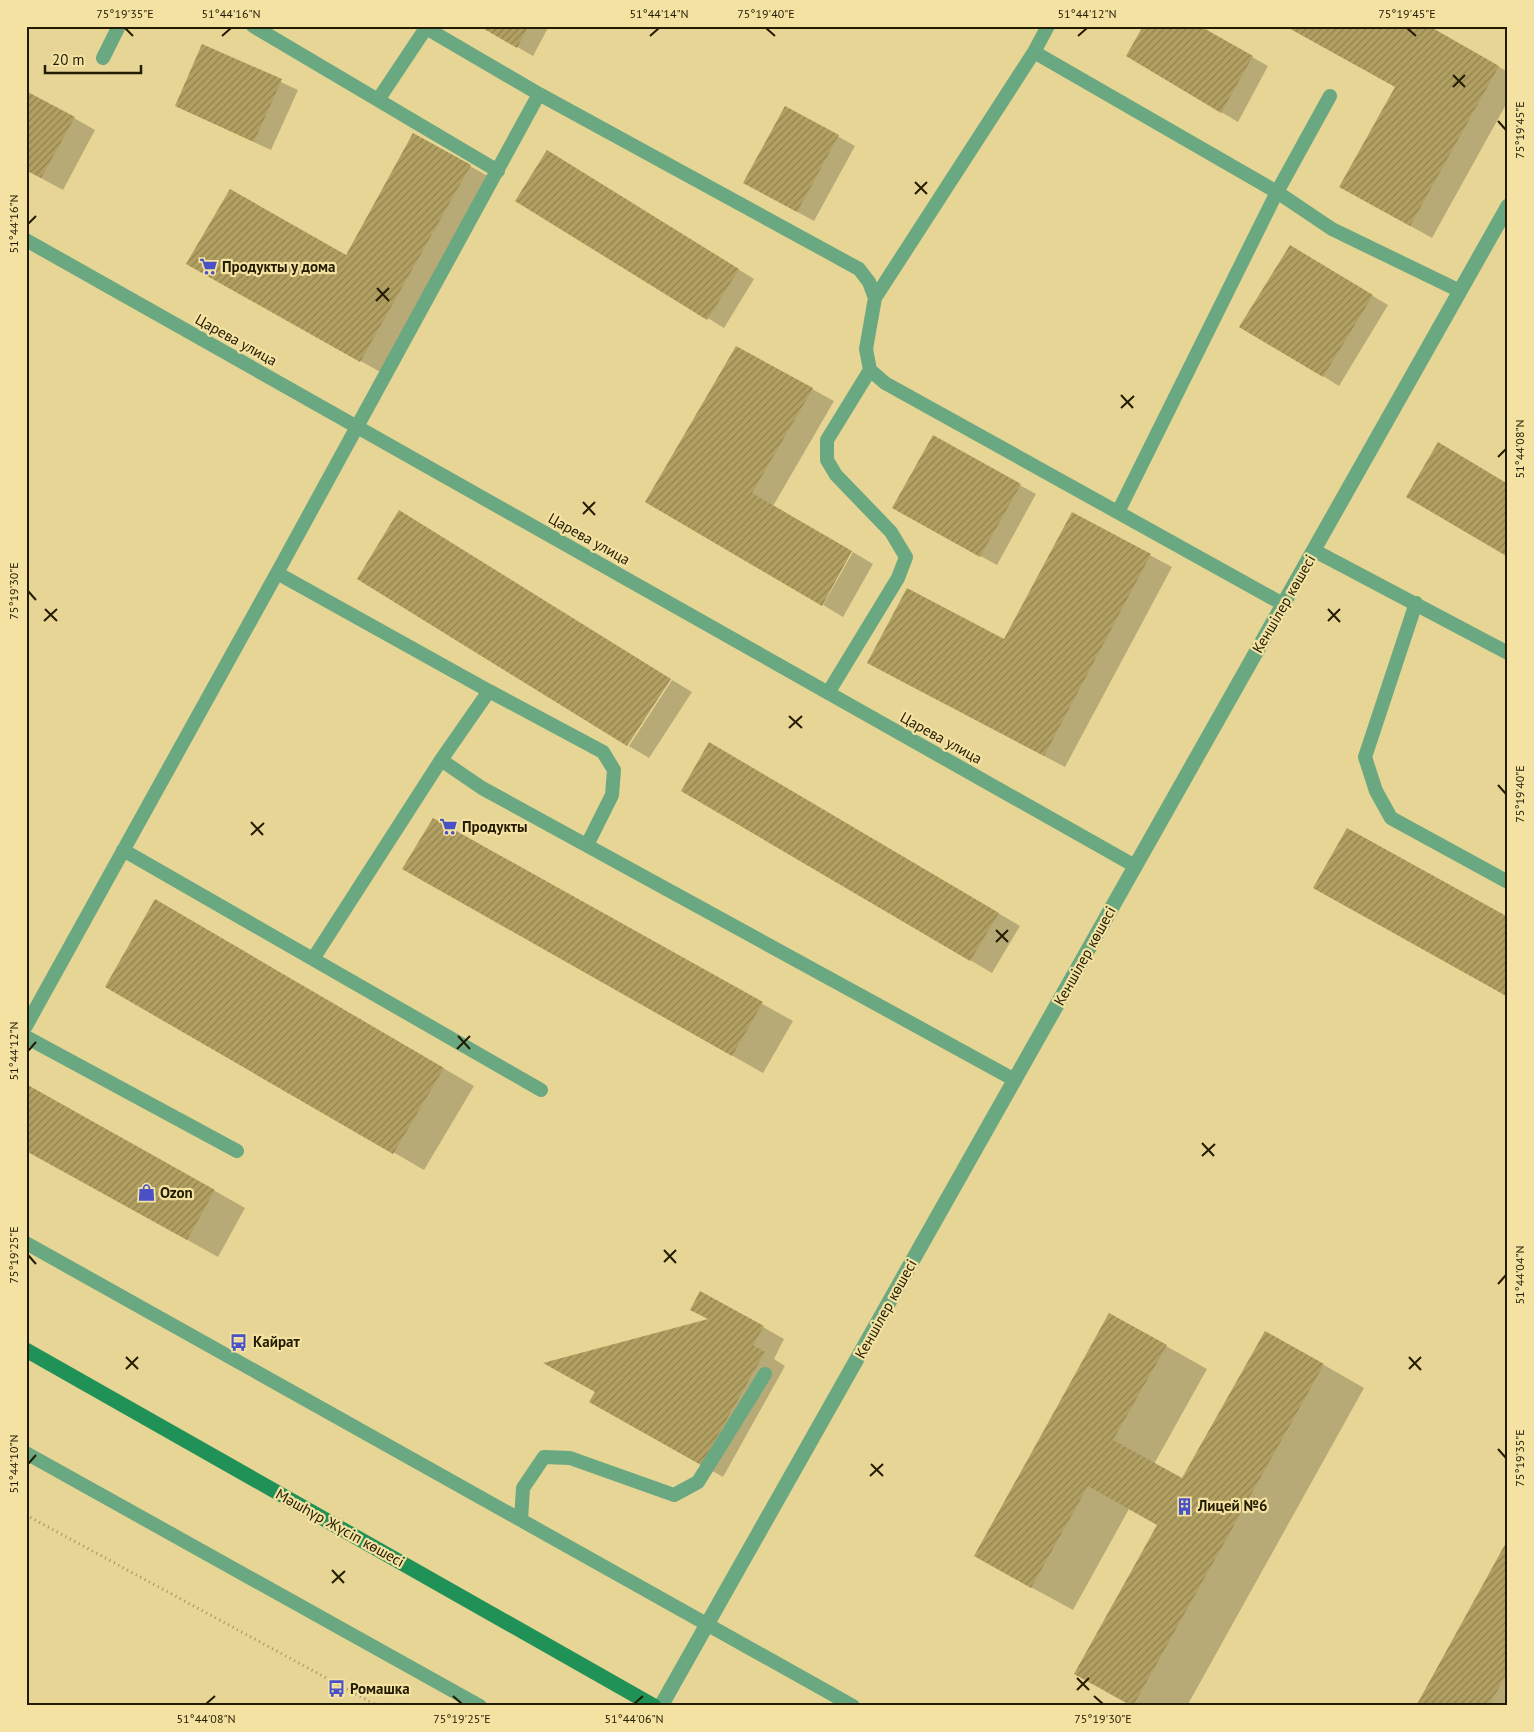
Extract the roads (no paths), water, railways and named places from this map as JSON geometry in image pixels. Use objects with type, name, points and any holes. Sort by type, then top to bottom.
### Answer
[{"type":"main road","name":"Мәшһүр Жүсіп көшесі","points":[[26,1350],[654,1706]]},
{"type":"street","name":"Кеншілер көшесі","points":[[661,1706],[1508,206]]},
{"type":"lane","points":[[103,58],[119,26]]},
{"type":"lane","points":[[253,26],[498,171]]},
{"type":"lane","points":[[1048,26],[1034,52],[875,298],[866,350],[870,370],[884,383],[1283,604]]},
{"type":"lane","points":[[378,100],[427,27],[539,94],[859,269],[869,282],[875,298]]},
{"type":"lane","points":[[1034,52],[1277,192],[1332,229],[1460,291]]},
{"type":"lane","points":[[26,1026],[539,94]]},
{"type":"lane","points":[[1118,512],[1277,192],[1330,96]]},
{"type":"lane","name":"Царева улица","points":[[26,240],[1136,866]]},
{"type":"lane","points":[[828,693],[898,578],[906,557],[891,532],[836,475],[827,460],[827,440],[870,370]]},
{"type":"lane","points":[[1315,550],[1508,652]]},
{"type":"lane","points":[[277,573],[603,752],[614,770],[612,795],[587,846]]},
{"type":"lane","points":[[1416,603],[1365,757],[1376,792],[1391,818],[1508,882]]},
{"type":"lane","points":[[313,960],[441,760],[489,691]]},
{"type":"lane","points":[[441,760],[482,788],[1014,1080]]},
{"type":"lane","points":[[123,850],[541,1090]]},
{"type":"lane","points":[[26,1037],[237,1151]]},
{"type":"lane","points":[[26,1243],[853,1706]]},
{"type":"lane","points":[[521,1520],[523,1488],[544,1457],[570,1458],[674,1495],[698,1482],[765,1374]]},
{"type":"lane","points":[[26,1452],[480,1706]]},
{"type":"place","name":"Продукты у дома","points":[[208,267]]},
{"type":"place","name":"Продукты","points":[[448,827]]},
{"type":"place","name":"Ozon","points":[[146,1193]]},
{"type":"place","name":"Кайрат","points":[[239,1342]]},
{"type":"place","name":"Лицей №6","points":[[1184,1506]]},
{"type":"place","name":"Ромашка","points":[[336,1689]]}]
